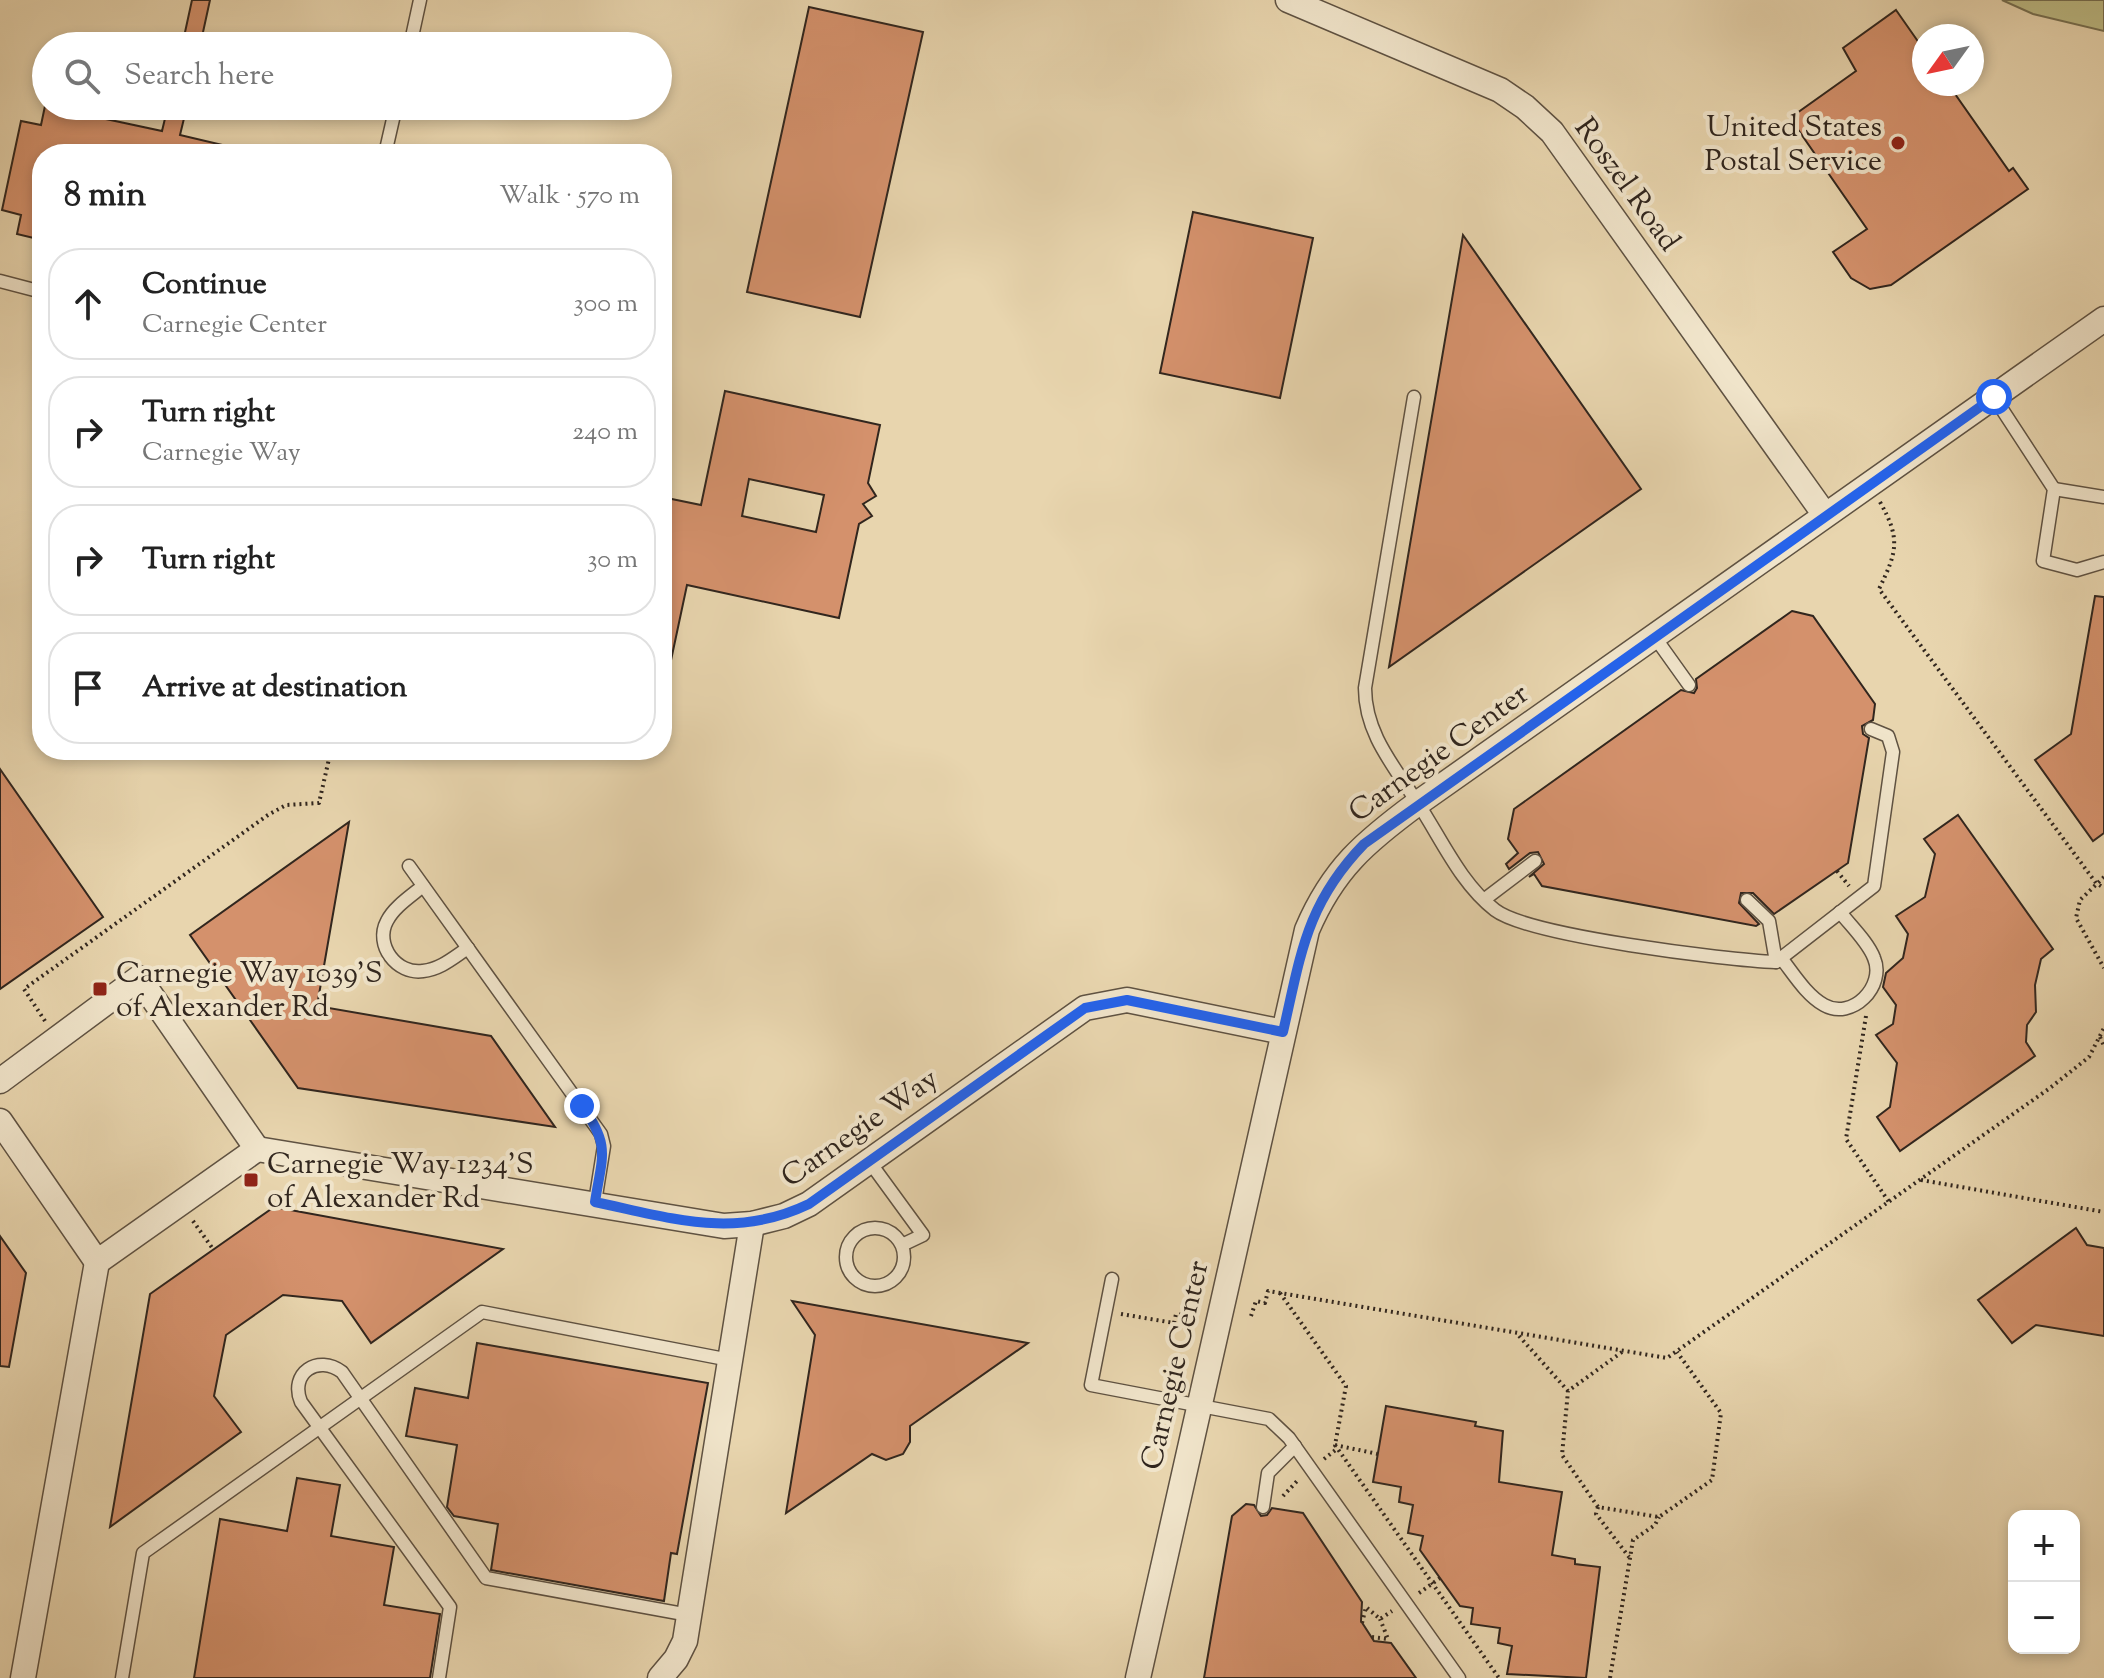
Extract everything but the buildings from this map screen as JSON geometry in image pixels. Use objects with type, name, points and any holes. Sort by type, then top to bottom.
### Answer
[{"type":"street","name":"Roszel Road","points":[[1288,0],[1500,90],[1525,107],[1552,132],[1825,515]]},
{"type":"street","name":"Carnegie Center","points":[[1138,1678],[1307,930],[1321,898],[1340,869],[1364,844],[1418,803],[2104,319]]},
{"type":"street","points":[[0,1081],[139,978],[257,1149],[97,1262]]},
{"type":"street","name":"Carnegie Way","points":[[257,1149],[595,1202],[694,1222],[724,1226],[752,1224],[784,1216],[809,1204],[1070,1017],[1104,1002],[1127,1000],[1283,1032]]},
{"type":"street","points":[[0,1121],[97,1262],[23,1678]]},
{"type":"street","points":[[660,1678],[676,1659],[685,1641],[752,1224]]},
{"type":"lane","points":[[413,32],[420,0]]},
{"type":"lane","points":[[387,144],[393,120]]},
{"type":"lane","points":[[0,281],[32,289]]},
{"type":"lane","points":[[1414,397],[1365,688],[1365,708],[1373,733],[1465,879],[1497,911],[1530,926],[1733,960],[1779,960],[1874,886],[1893,752],[1888,736],[1871,729]]},
{"type":"lane","points":[[1994,397],[2054,489],[2043,561],[2077,570],[2104,562]]},
{"type":"lane","points":[[2054,489],[2104,497]]},
{"type":"lane","points":[[1654,636],[1689,685]]},
{"type":"lane","points":[[1485,899],[1535,861]]},
{"type":"lane","points":[[409,866],[601,1134],[604,1146],[595,1202]]},
{"type":"lane","points":[[423,886],[387,921],[382,936],[388,955],[403,968],[420,972],[439,968],[468,948]]},
{"type":"lane","points":[[1747,900],[1769,921],[1779,960],[1825,1006],[1841,1009],[1863,998],[1876,979],[1875,958],[1840,912]]},
{"type":"lane","points":[[869,1161],[923,1235],[902,1245]]},
{"type":"lane","points":[[881,1229],[902,1245],[904,1255],[899,1274],[884,1285],[865,1284],[850,1271],[847,1263],[849,1244],[862,1231],[881,1229]]},
{"type":"lane","points":[[1112,1279],[1091,1385],[1269,1419],[1295,1446],[1459,1678]]},
{"type":"lane","points":[[122,1678],[143,1553],[482,1312],[730,1360]]},
{"type":"lane","points":[[439,1678],[450,1607],[297,1392],[298,1379],[305,1370],[318,1363],[332,1364],[362,1398],[486,1578],[689,1615]]},
{"type":"lane","points":[[1263,1507],[1268,1473],[1295,1446]]},
{"type":"path","points":[[1868,485],[1897,535],[1891,563],[1879,589],[2096,883],[2104,888]]},
{"type":"path","points":[[57,1038],[24,989],[268,815],[286,805],[319,803],[329,760]]},
{"type":"path","points":[[1837,871],[1849,886]]},
{"type":"path","points":[[2104,877],[2080,900],[2076,918],[2104,968]]},
{"type":"path","points":[[1867,1013],[1846,1139],[1889,1202]]},
{"type":"path","points":[[1251,1316],[1256,1301],[1265,1303],[1268,1291],[1667,1358],[2050,1088],[2089,1057],[2104,1028]]},
{"type":"path","points":[[2100,1037],[2104,1046]]},
{"type":"path","points":[[1921,1180],[2104,1212]]},
{"type":"path","points":[[187,1213],[213,1249]]},
{"type":"path","points":[[1280,1293],[1346,1386],[1337,1447],[1321,1462]]},
{"type":"path","points":[[1121,1314],[1174,1323],[1176,1314],[1183,1315],[1186,1305]]},
{"type":"path","points":[[1518,1334],[1568,1391],[1562,1455],[1598,1507],[1659,1517]]},
{"type":"path","points":[[1568,1391],[1622,1352]]},
{"type":"path","points":[[1610,1678],[1633,1540],[1655,1525],[1659,1517],[1712,1480],[1721,1413],[1677,1352]]},
{"type":"path","points":[[1337,1447],[1378,1454]]},
{"type":"path","points":[[1337,1447],[1499,1678]]},
{"type":"path","points":[[1280,1500],[1301,1478]]},
{"type":"path","points":[[1598,1507],[1596,1514],[1630,1558]]},
{"type":"path","points":[[1432,1583],[1440,1578]]},
{"type":"path","points":[[1362,1623],[1366,1607]]},
{"type":"path","points":[[1372,1637],[1388,1639],[1380,1619]]},
{"type":"shaded area","points":[[2002,0],[2104,0],[2104,31],[2033,14]]},
{"type":"place","name":"United States Postal Service","points":[[1898,143]]},
{"type":"place","name":"Carnegie Way 1039'S of Alexander Rd","points":[[100,989]]},
{"type":"place","name":"Carnegie Way 1234'S of Alexander Rd","points":[[251,1180]]},
{"type":"route","points":[[582,1106],[601,1134],[604,1146],[595,1202],[694,1222],[724,1226],[752,1224],[784,1216],[809,1204],[1085,1008],[1127,1000],[1283,1032],[1307,930],[1321,898],[1340,869],[1364,844],[1994,397]]}]
